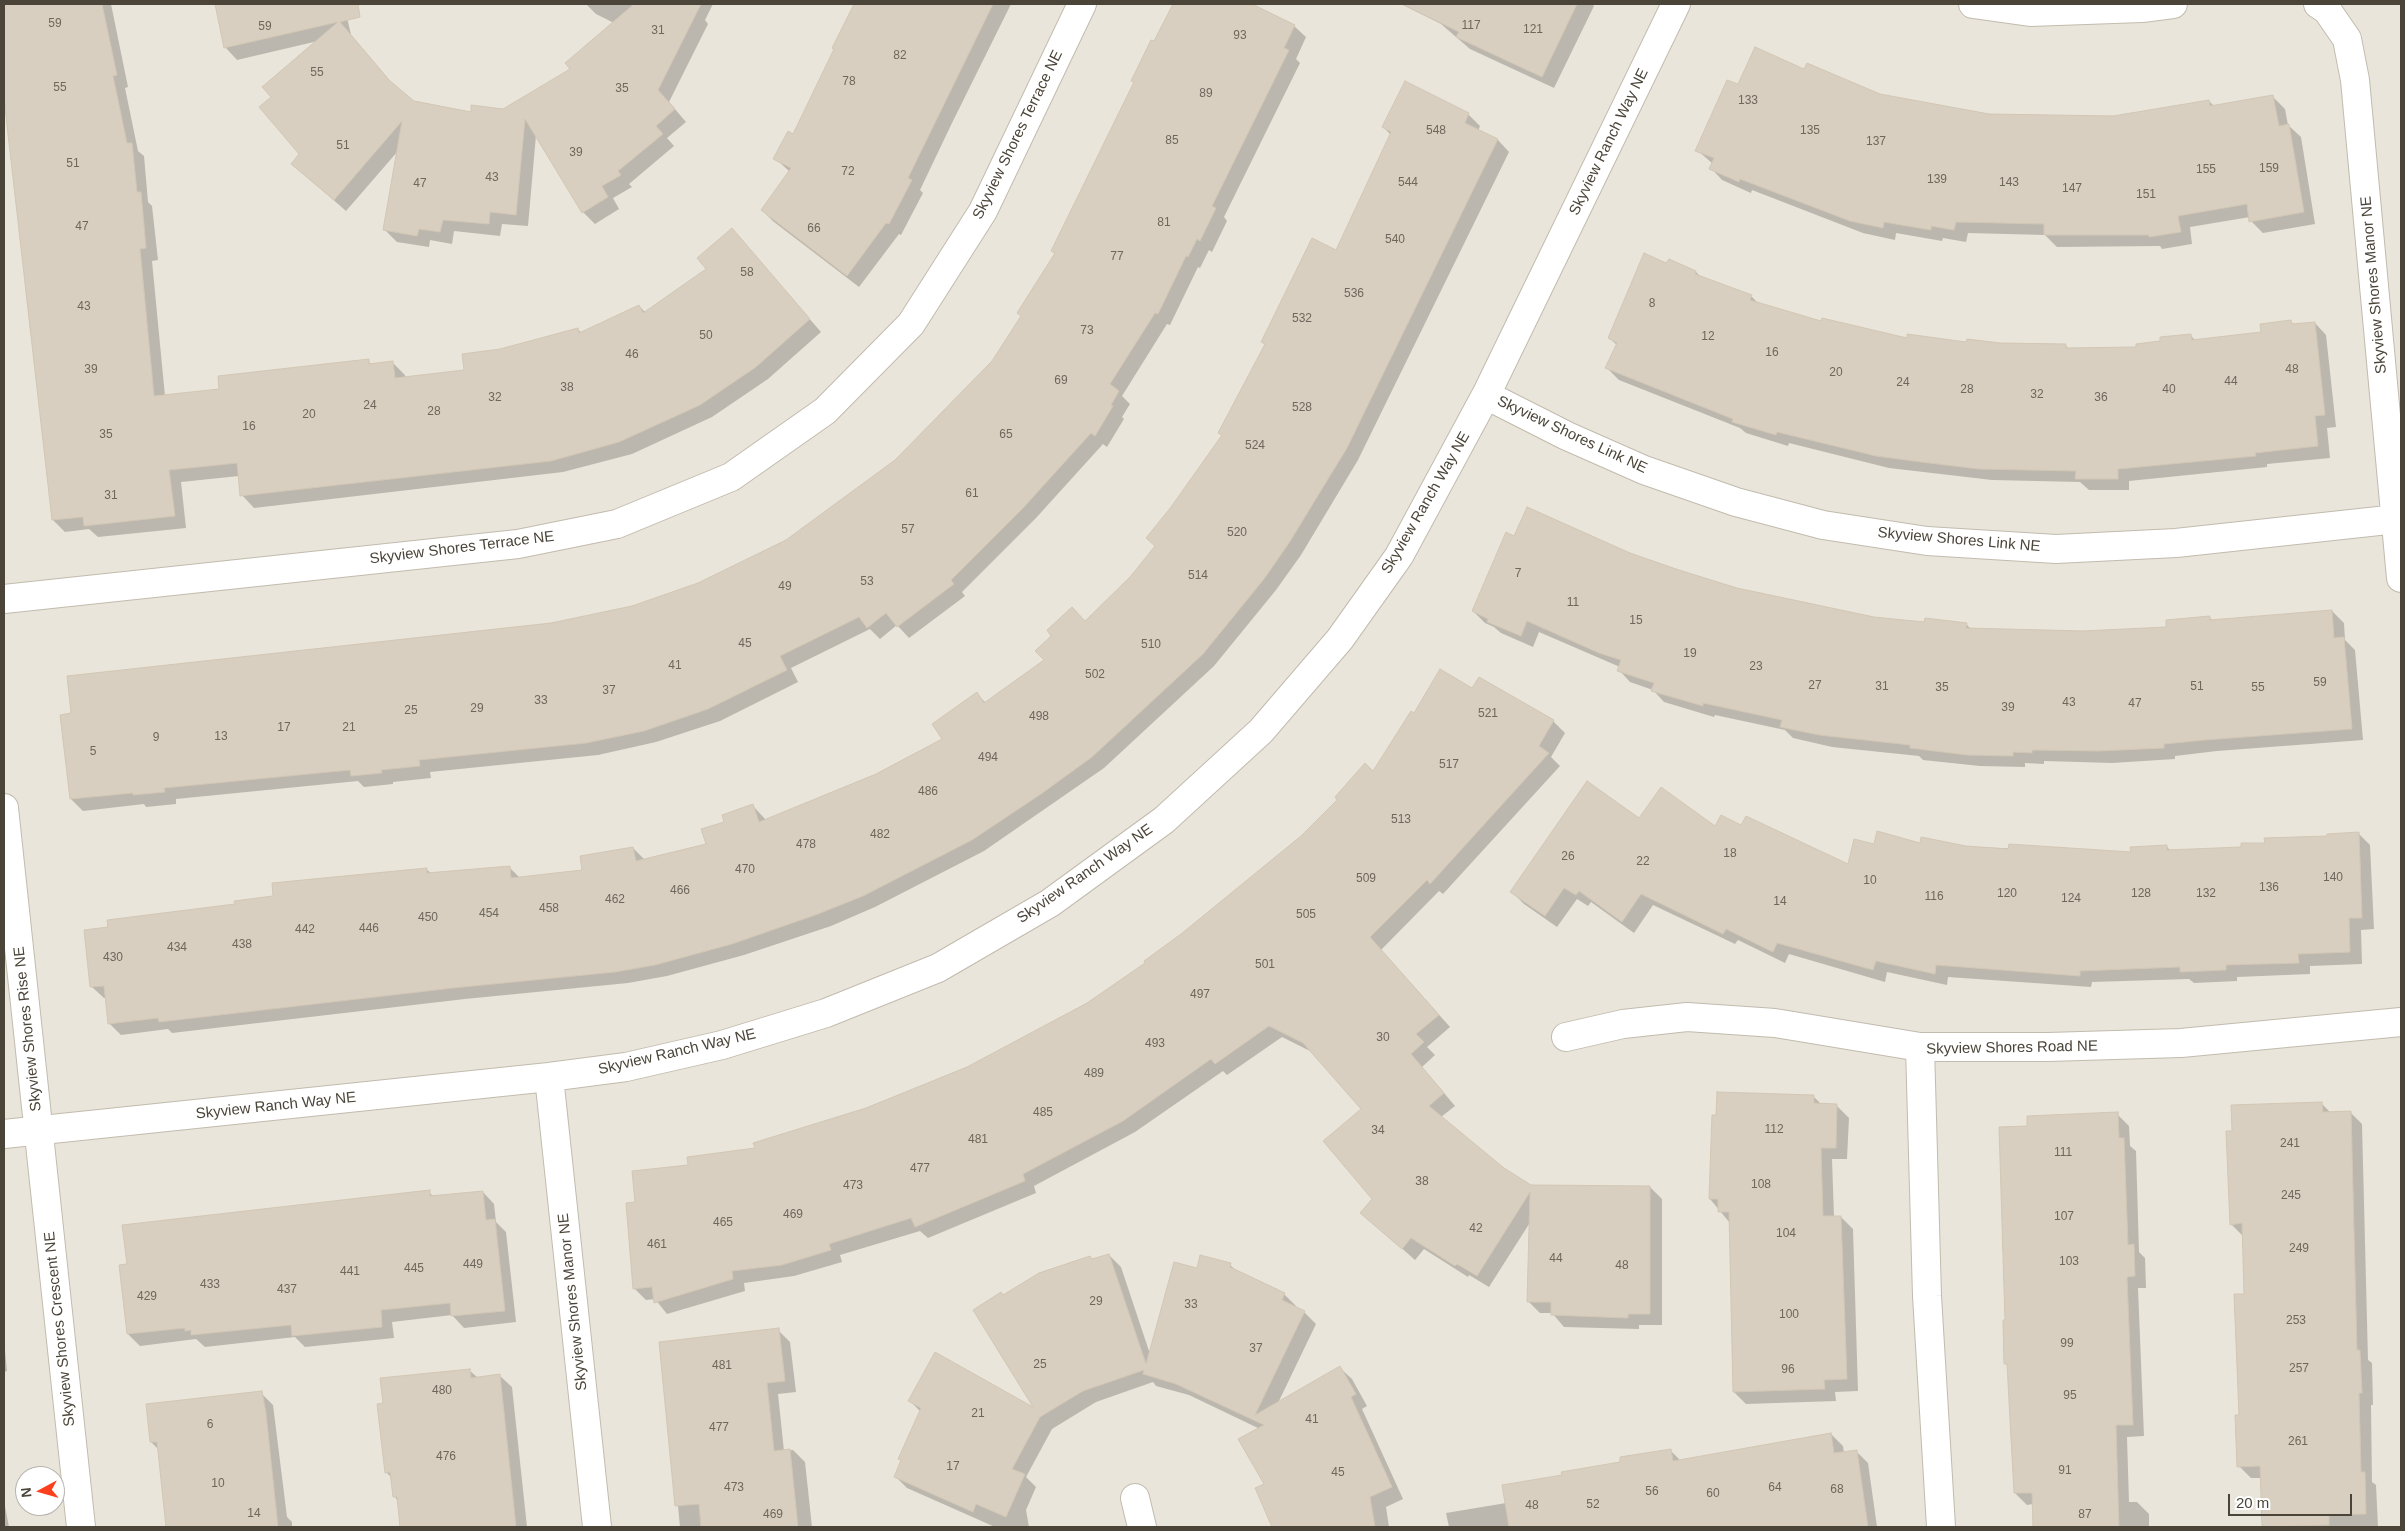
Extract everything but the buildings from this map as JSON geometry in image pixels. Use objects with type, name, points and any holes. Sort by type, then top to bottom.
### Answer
[{"type":"street","name":"Skyview Shores Terrace NE","points":[[4,599],[518,544],[617,524],[731,478],[826,411],[911,324],[983,211],[1082,4]]},
{"type":"street","name":"Skyview Ranch Way NE","points":[[4,1134],[549,1077],[626,1067],[722,1045],[826,1014],[938,968],[1050,903],[1164,820],[1261,731],[1340,639],[1400,556],[1486,395],[1676,4]]},
{"type":"street","points":[[1973,4],[2030,12],[2142,8],[2173,4]]},
{"type":"street","name":"Skyview Shores Manor NE","points":[[2318,4],[2327,10],[2347,38],[2355,80],[2401,578]]},
{"type":"street","name":"Skyview Shores Link NE","points":[[1486,395],[1567,436],[1644,470],[1736,502],[1823,525],[1928,541],[2056,549],[2176,543],[2397,519]]},
{"type":"street","name":"Skyview Shores Rise NE","points":[[4,808],[39,1130]]},
{"type":"street","points":[[1566,1037],[1623,1024],[1687,1017],[1775,1023],[1920,1047]]},
{"type":"street","name":"Skyview Shores Road NE","points":[[1941,1527],[1926,1296],[1920,1047],[2048,1047],[2181,1043],[2401,1022]]},
{"type":"street","name":"Skyview Shores Manor NE","points":[[549,1077],[597,1527]]},
{"type":"street","name":"Skyview Shores Crescent NE","points":[[39,1130],[82,1527]]},
{"type":"street","points":[[1135,1498],[1142,1527]]},
{"type":"shaded area","points":[[4,4],[2401,4],[2401,1527],[4,1527]]}]
